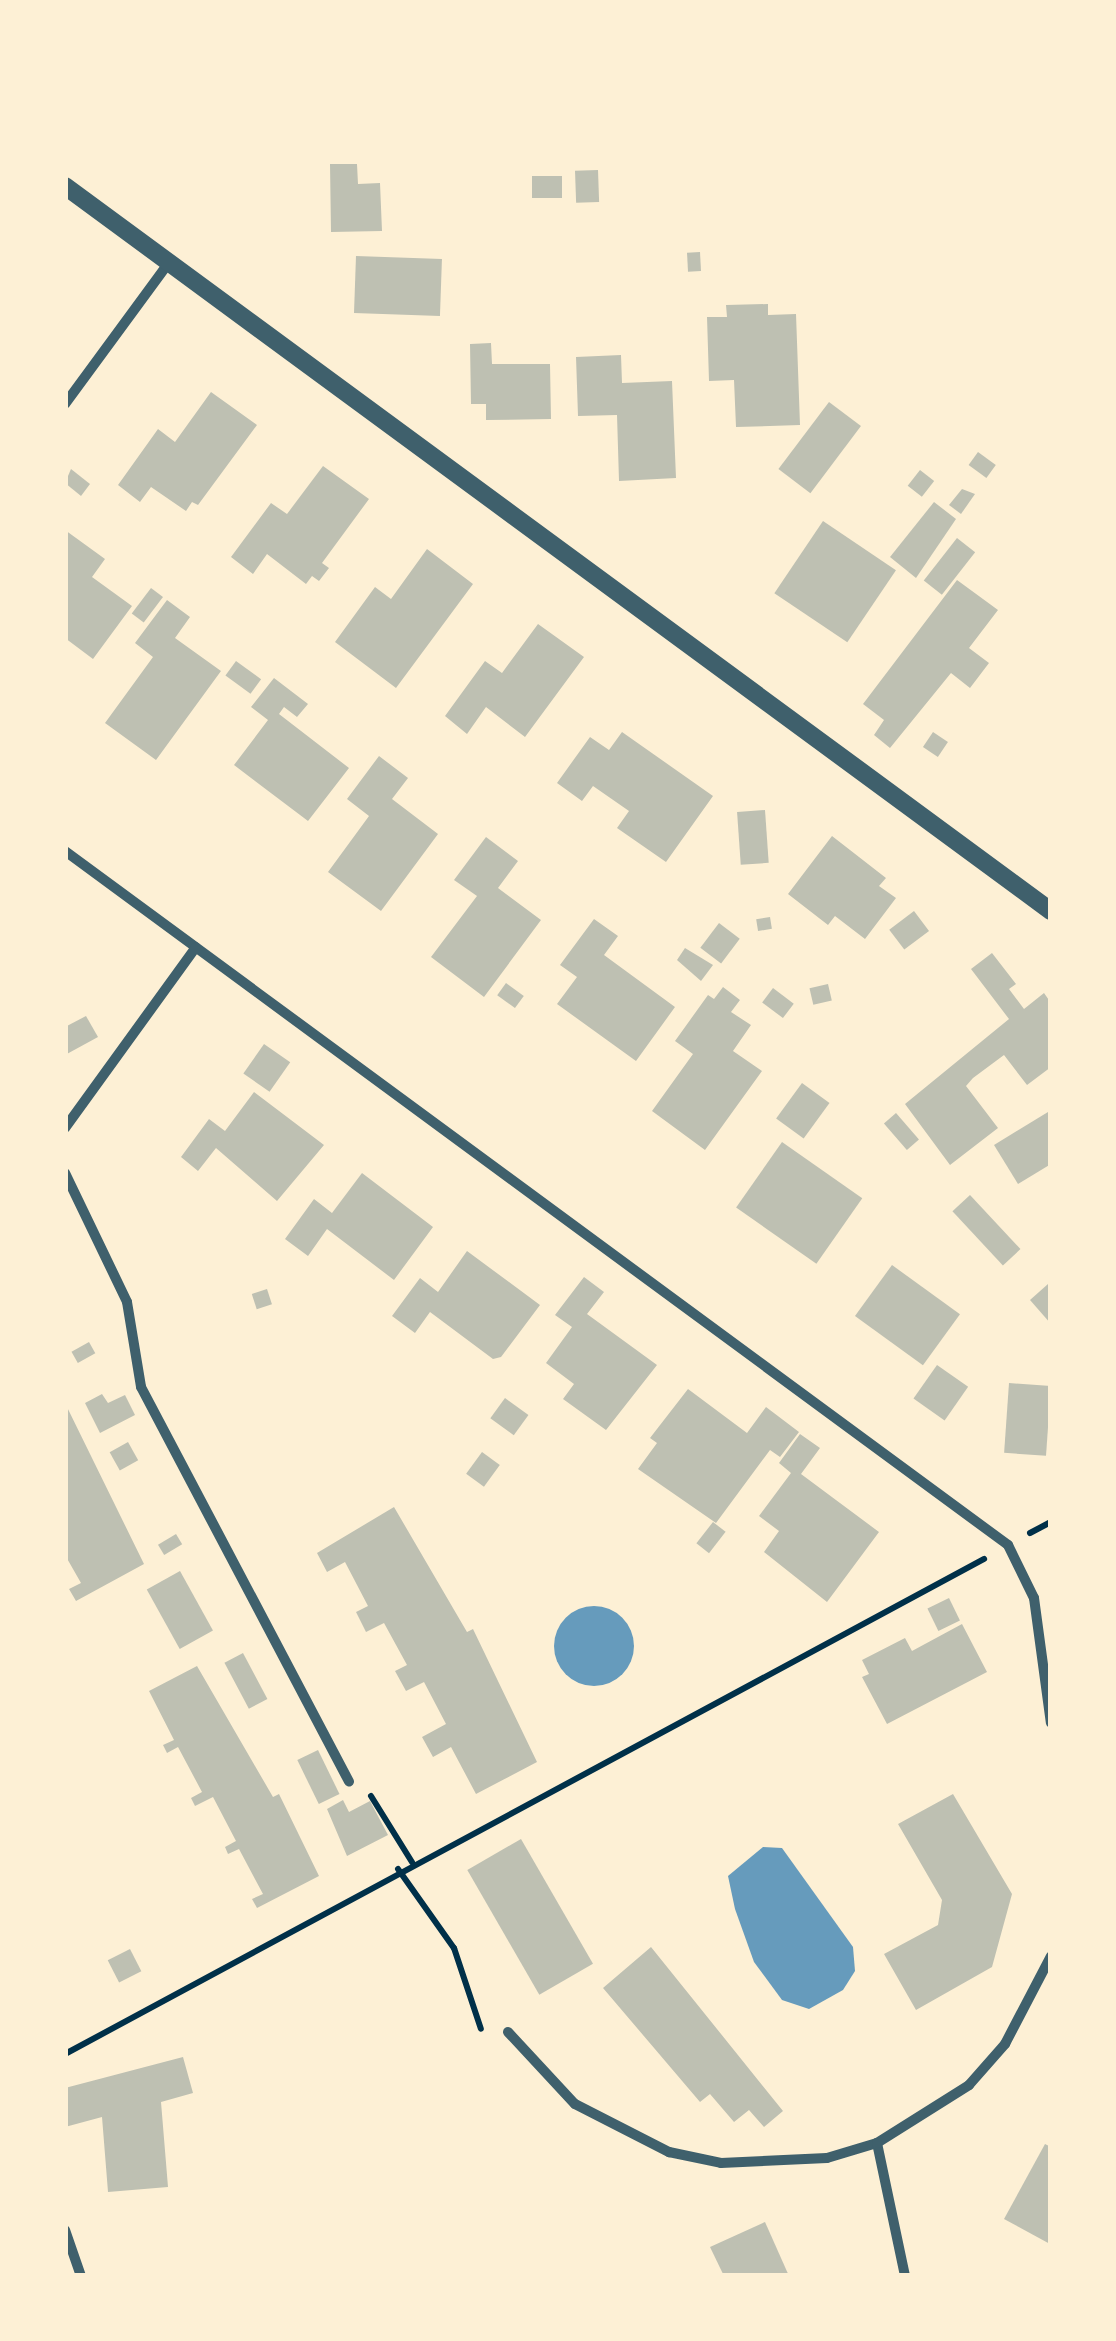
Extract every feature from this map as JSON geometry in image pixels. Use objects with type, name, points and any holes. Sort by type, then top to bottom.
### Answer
[{"type":"street","points":[[65,186],[1051,911]]},
{"type":"street","points":[[65,404],[168,264]]},
{"type":"street","points":[[65,851],[1008,1545],[1034,1598],[1051,1724]]},
{"type":"street","points":[[65,1128],[196,947]]},
{"type":"street","points":[[65,1173],[127,1302],[141,1387],[349,1782]]},
{"type":"street","points":[[508,2032],[575,2104],[669,2152],[774,2165],[877,2143],[969,2085],[1005,2044],[1051,1956]]},
{"type":"street","points":[[877,2143],[905,2276]]},
{"type":"street","points":[[65,2230],[81,2276]]},
{"type":"path","points":[[65,2054],[398,1869],[980,1560]]},
{"type":"path","points":[[380,1801],[412,1862]]},
{"type":"path","points":[[398,1869],[454,1948],[476,2024],[494,2036],[508,2032]]},
{"type":"water","points":[[594,1606],[609,1609],[622,1618],[631,1631],[631,1661],[622,1674],[609,1683],[594,1686],[579,1683],[566,1674],[557,1661],[554,1646],[557,1631],[566,1618],[579,1609]]},
{"type":"water","points":[[763,1847],[782,1848],[853,1947],[855,1971],[843,1990],[809,2009],[782,2000],[754,1962],[735,1909],[728,1876]]},
{"type":"building","points":[[330,164],[357,164],[358,184],[380,183],[382,231],[331,232]]},
{"type":"building","points":[[598,170],[599,202],[576,203],[575,171]]},
{"type":"building","points":[[532,176],[562,176],[562,198],[532,198]]},
{"type":"building","points":[[700,252],[701,271],[688,272],[687,253]]},
{"type":"building","points":[[356,256],[442,259],[440,316],[354,313]]},
{"type":"building","points":[[768,304],[768,315],[796,314],[800,425],[736,427],[734,380],[709,381],[707,317],[727,317],[726,305]]},
{"type":"building","points":[[491,343],[492,364],[550,364],[551,419],[486,420],[486,404],[471,404],[470,344]]},
{"type":"building","points":[[621,355],[622,383],[672,381],[676,478],[619,481],[617,415],[578,416],[576,357]]},
{"type":"building","points":[[211,392],[257,425],[198,505],[192,502],[186,511],[151,487],[140,502],[118,485],[158,429],[175,442]]},
{"type":"building","points":[[829,402],[861,426],[810,493],[778,469]]},
{"type":"building","points":[[978,452],[996,465],[986,478],[969,465]]},
{"type":"building","points":[[323,466],[369,499],[322,563],[329,568],[319,581],[312,576],[306,584],[267,554],[253,574],[231,557],[271,503],[287,514]]},
{"type":"building","points":[[71,469],[90,484],[81,496],[65,483]]},
{"type":"building","points":[[920,470],[934,481],[922,497],[908,486]]},
{"type":"building","points":[[962,489],[975,494],[961,514],[949,505]]},
{"type":"building","points":[[934,502],[956,519],[916,578],[890,557]]},
{"type":"building","points":[[823,521],[896,570],[847,642],[774,593]]},
{"type":"building","points":[[65,530],[105,559],[92,577],[132,606],[93,659],[65,638]]},
{"type":"building","points":[[957,538],[975,552],[942,595],[924,581]]},
{"type":"building","points":[[427,549],[473,584],[396,688],[335,642],[375,587],[391,599]]},
{"type":"building","points":[[957,580],[998,610],[969,648],[989,663],[970,688],[951,673],[890,748],[874,735],[884,720],[863,704]]},
{"type":"building","points":[[151,588],[163,597],[144,623],[132,614]]},
{"type":"building","points":[[167,600],[190,617],[175,638],[221,671],[156,760],[105,723],[153,657],[135,643]]},
{"type":"building","points":[[538,624],[584,657],[525,737],[486,707],[467,734],[445,716],[485,661],[502,673]]},
{"type":"building","points":[[236,661],[261,679],[250,694],[225,676]]},
{"type":"building","points":[[274,678],[308,704],[297,717],[284,707],[279,714],[349,768],[308,821],[234,765],[268,720],[251,707]]},
{"type":"building","points":[[622,732],[713,796],[666,862],[617,828],[629,811],[593,786],[582,801],[557,783],[590,737],[609,750]]},
{"type":"building","points":[[933,732],[948,742],[938,757],[923,747]]},
{"type":"building","points":[[379,756],[408,778],[392,799],[438,834],[381,911],[328,872],[369,816],[347,799]]},
{"type":"building","points":[[765,810],[769,863],[741,865],[737,812]]},
{"type":"building","points":[[832,836],[886,878],[879,886],[896,898],[865,939],[835,916],[828,925],[788,894]]},
{"type":"building","points":[[486,837],[518,861],[498,888],[541,920],[484,997],[431,957],[477,896],[454,880]]},
{"type":"building","points":[[914,911],[929,931],[904,950],[889,930]]},
{"type":"building","points":[[770,917],[772,929],[758,931],[756,919]]},
{"type":"building","points":[[594,919],[618,936],[604,955],[675,1007],[636,1061],[557,1004],[577,977],[560,965]]},
{"type":"building","points":[[719,923],[740,939],[721,963],[700,948]]},
{"type":"building","points":[[685,948],[713,965],[701,981],[677,960]]},
{"type":"building","points":[[992,953],[1016,984],[1009,989],[1024,1009],[1044,993],[1051,1003],[1051,1067],[1027,1085],[1004,1055],[973,1078],[966,1086],[998,1128],[950,1165],[905,1104],[1009,1019],[971,969]]},
{"type":"building","points":[[506,983],[524,996],[515,1008],[497,995]]},
{"type":"building","points":[[828,984],[832,1001],[813,1005],[809,988]]},
{"type":"building","points":[[723,987],[740,1000],[731,1012],[751,1025],[733,1051],[762,1071],[705,1150],[652,1111],[693,1054],[675,1041],[708,995],[714,999]]},
{"type":"building","points":[[773,988],[794,1004],[783,1018],[762,1002]]},
{"type":"building","points":[[86,1016],[98,1037],[65,1055],[65,1027]]},
{"type":"building","points":[[264,1044],[290,1062],[270,1092],[243,1073]]},
{"type":"building","points":[[802,1083],[830,1103],[804,1139],[776,1119]]},
{"type":"building","points":[[254,1092],[324,1145],[277,1201],[216,1148],[198,1171],[181,1157],[209,1119],[225,1131]]},
{"type":"building","points":[[1048,1112],[1051,1164],[1018,1184],[994,1145]]},
{"type":"building","points":[[896,1113],[919,1139],[907,1150],[884,1123]]},
{"type":"building","points":[[782,1142],[862,1198],[816,1264],[736,1208]]},
{"type":"building","points":[[362,1173],[433,1227],[394,1280],[327,1229],[308,1256],[285,1239],[314,1199],[332,1213]]},
{"type":"building","points":[[970,1195],[1020,1249],[1003,1265],[952,1211]]},
{"type":"building","points":[[467,1251],[540,1305],[501,1357],[493,1359],[430,1312],[415,1333],[392,1316],[420,1278],[438,1292]]},
{"type":"building","points":[[892,1265],[960,1314],[923,1365],[855,1316]]},
{"type":"building","points":[[584,1277],[604,1292],[587,1314],[657,1365],[606,1430],[563,1399],[574,1384],[546,1363],[572,1327],[555,1315]]},
{"type":"building","points":[[1048,1284],[1051,1288],[1051,1324],[1030,1300]]},
{"type":"building","points":[[267,1289],[272,1304],[257,1309],[252,1294]]},
{"type":"building","points":[[89,1342],[95,1353],[78,1363],[72,1352]]},
{"type":"building","points":[[937,1365],[968,1387],[945,1420],[913,1399]]},
{"type":"building","points":[[1009,1383],[1051,1386],[1046,1456],[1004,1453]]},
{"type":"building","points":[[688,1389],[747,1433],[766,1407],[799,1432],[780,1457],[770,1450],[716,1523],[638,1469],[657,1443],[650,1438]]},
{"type":"building","points":[[102,1394],[108,1403],[125,1395],[135,1415],[100,1433],[85,1403]]},
{"type":"building","points":[[505,1398],[528,1415],[514,1435],[490,1418]]},
{"type":"building","points":[[65,1403],[144,1564],[76,1601],[69,1589],[81,1583],[65,1555]]},
{"type":"building","points":[[800,1434],[820,1448],[801,1474],[879,1532],[827,1602],[764,1552],[779,1531],[759,1516],[791,1473],[779,1463]]},
{"type":"building","points":[[128,1442],[138,1460],[120,1471],[110,1452]]},
{"type":"building","points":[[482,1452],[500,1465],[484,1487],[466,1474]]},
{"type":"building","points":[[394,1507],[467,1632],[473,1629],[537,1762],[476,1794],[451,1747],[433,1757],[422,1737],[446,1724],[424,1682],[406,1691],[395,1671],[407,1665],[384,1623],[366,1632],[356,1612],[368,1606],[345,1562],[327,1572],[317,1553]]},
{"type":"building","points":[[713,1522],[726,1532],[709,1553],[696,1543]]},
{"type":"building","points":[[176,1534],[182,1544],[164,1555],[158,1545]]},
{"type":"building","points":[[180,1571],[213,1630],[180,1649],[147,1589]]},
{"type":"building","points":[[949,1598],[960,1620],[938,1631],[927,1609]]},
{"type":"building","points":[[962,1624],[987,1672],[887,1724],[862,1677],[869,1674],[862,1660],[905,1638],[912,1651]]},
{"type":"building","points":[[243,1653],[267,1699],[249,1709],[224,1663]]},
{"type":"building","points":[[197,1666],[273,1797],[279,1794],[319,1876],[257,1908],[252,1899],[263,1894],[239,1849],[228,1854],[225,1847],[236,1841],[213,1797],[195,1806],[191,1798],[202,1792],[178,1747],[167,1753],[163,1745],[174,1740],[149,1691]]},
{"type":"building","points":[[318,1750],[339,1794],[319,1804],[297,1760]]},
{"type":"building","points":[[953,1794],[1012,1894],[992,1967],[916,2010],[884,1954],[938,1925],[942,1900],[898,1824]]},
{"type":"building","points":[[343,1800],[349,1812],[370,1801],[388,1835],[347,1856],[327,1809]]},
{"type":"building","points":[[521,1839],[593,1964],[539,1995],[467,1870]]},
{"type":"building","points":[[651,1947],[783,2111],[764,2127],[749,2110],[734,2122],[710,2094],[700,2102],[603,1988]]},
{"type":"building","points":[[130,1949],[141,1971],[119,1983],[108,1960]]},
{"type":"building","points":[[183,2057],[193,2093],[161,2102],[168,2187],[108,2192],[102,2117],[65,2127],[65,2088]]},
{"type":"building","points":[[1045,2144],[1051,2147],[1050,2244],[1004,2219]]},
{"type":"building","points":[[765,2222],[789,2276],[724,2276],[710,2247]]}]
